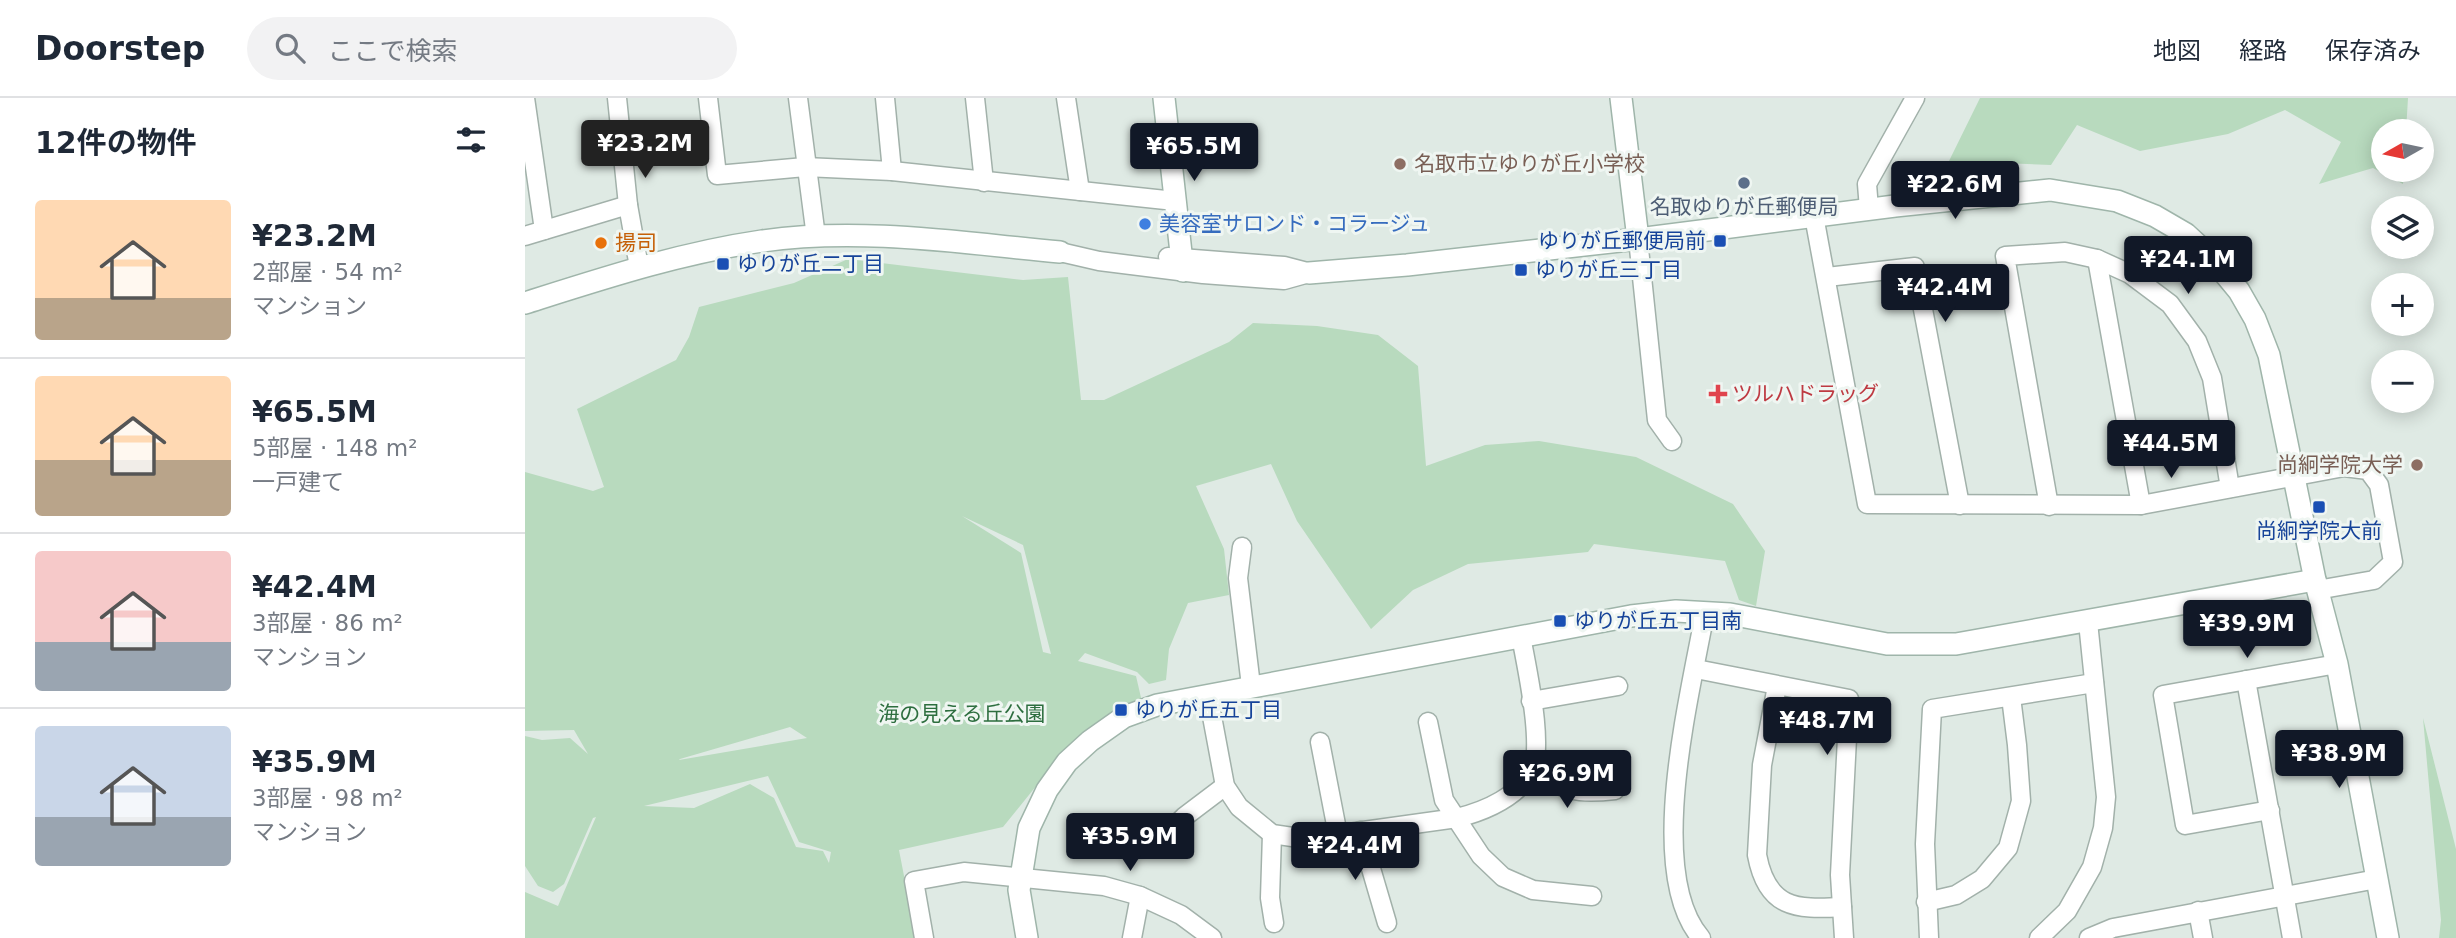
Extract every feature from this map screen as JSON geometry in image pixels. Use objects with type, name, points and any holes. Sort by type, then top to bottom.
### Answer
[{"type":"street","points":[[525,98],[544,230]]},
{"type":"street","points":[[617,98],[628,205],[639,267]]},
{"type":"street","points":[[708,98],[717,175],[805,167],[892,172],[1175,201]]},
{"type":"street","points":[[798,98],[815,237]]},
{"type":"street","points":[[885,98],[892,172]]},
{"type":"street","points":[[975,98],[984,182]]},
{"type":"street","points":[[1066,98],[1080,191]]},
{"type":"street","points":[[1164,98],[1182,265]]},
{"type":"street","points":[[1621,98],[1657,420],[1672,441]]},
{"type":"street","points":[[1869,209],[1867,184],[1915,98]]},
{"type":"street","points":[[525,303],[639,267],[684,256],[764,241],[815,237],[879,236],[1060,252],[1099,261],[1284,266],[1309,273],[1420,264],[1869,209],[2050,190],[2117,201],[2155,216],[2186,234],[2211,257],[2239,291],[2255,319],[2269,355],[2316,585],[2337,664],[2388,938]]},
{"type":"street","points":[[525,236],[628,205]]},
{"type":"street","points":[[1027,938],[1019,890],[1020,879],[1029,828],[1047,790],[1067,762],[1090,741],[1124,717],[1157,705],[1631,616],[1676,611],[1730,614],[1887,644],[1957,644],[2316,585],[2374,580],[2393,562],[2379,485],[2368,470],[2344,467],[2141,505],[1867,504],[1814,216]]},
{"type":"street","points":[[2049,506],[2005,256],[2065,252],[2097,260],[2130,274],[2169,304],[2197,341],[2212,378],[2230,488]]},
{"type":"street","points":[[2097,260],[2141,505]]},
{"type":"street","points":[[1827,277],[1915,267],[1960,505]]},
{"type":"street","points":[[1242,547],[1238,578],[1251,686]]},
{"type":"street","points":[[1702,938],[1697,933],[1680,896],[1673,852],[1679,748],[1705,612]]},
{"type":"street","points":[[2039,938],[2067,911],[2092,867],[2103,828],[2106,797],[2088,622]]},
{"type":"street","points":[[1208,695],[1225,786],[1239,807],[1272,834],[1306,839],[1457,818],[1479,812],[1504,800],[1531,773],[1537,737],[1521,636]]},
{"type":"street","points":[[2270,810],[2185,825],[2163,695],[2337,664]]},
{"type":"street","points":[[1696,669],[1849,699],[1840,875],[1844,938]]},
{"type":"street","points":[[2246,680],[2292,938]]},
{"type":"street","points":[[1929,938],[1925,844],[1932,709],[2094,683]]},
{"type":"street","points":[[1531,701],[1618,686]]},
{"type":"street","points":[[1777,686],[1762,765],[1757,855],[1760,869],[1766,885],[1779,898],[1799,908],[1842,906]]},
{"type":"street","points":[[1926,902],[1956,895],[1982,879],[2008,848],[2021,801],[2011,697]]},
{"type":"street","points":[[1428,722],[1444,800],[1481,856],[1503,877],[1533,890],[1593,896]]},
{"type":"street","points":[[1320,742],[1338,835]]},
{"type":"street","points":[[1532,770],[1573,791],[1589,793],[1615,790]]},
{"type":"street","points":[[1167,834],[1184,817],[1225,786]]},
{"type":"street","points":[[1360,831],[1387,923]]},
{"type":"street","points":[[1272,834],[1270,898],[1274,923]]},
{"type":"street","points":[[924,938],[914,881],[964,872],[1104,886],[1140,896],[1181,915],[1208,936]]},
{"type":"street","points":[[2089,938],[2199,911],[2377,879]]},
{"type":"street","points":[[1132,938],[1140,896]]},
{"type":"street","points":[[2199,911],[2203,938]]},
{"type":"green space","points":[[1980,98],[2408,98],[2407,119],[2371,119],[2371,169],[2319,184],[2341,142],[2285,110],[2228,134],[2140,151],[2077,125],[2051,165],[1949,161]]},
{"type":"green space","name":"海の見える丘公園","points":[[848,259],[1023,280],[1068,277],[1081,400],[1104,400],[1229,342],[1253,323],[1317,326],[1378,335],[1418,366],[1426,466],[1485,445],[1539,441],[1636,457],[1733,504],[1765,551],[1756,606],[1739,600],[1725,561],[1594,544],[1588,552],[1468,564],[1413,590],[1371,629],[1297,521],[1271,464],[1196,486],[1224,549],[1229,595],[1188,603],[1169,649],[1166,680],[1149,684],[1137,672],[1085,653],[1078,661],[1136,676],[1142,702],[1058,759],[1003,827],[899,850],[916,938],[525,938],[525,892],[558,906],[596,817],[593,818],[564,884],[553,892],[538,886],[525,866],[525,736],[542,740],[570,738],[588,754],[574,730],[525,731],[525,472],[593,491],[604,487],[577,409],[676,360],[689,337],[699,307],[794,283]],"holes":[[[962,516],[1023,545],[1051,654],[1043,652],[1021,553]],[[790,727],[807,738],[679,760]],[[768,776],[799,842],[831,852],[829,863],[823,851],[796,847],[774,798],[750,784],[694,808],[644,806]]]},
{"type":"green space","points":[[2423,718],[2456,849],[2456,938],[2439,938],[2441,920]]},
{"type":"place","name":"名取市立ゆりが丘小学校","points":[[1400,164]]},
{"type":"place","name":"名取ゆりが丘郵便局","points":[[1744,183]]},
{"type":"place","name":"美容室サロンド・コラージュ","points":[[1145,224]]},
{"type":"place","name":"ゆりが丘郵便局前","points":[[1720,241]]},
{"type":"place","name":"揚司","points":[[601,243]]},
{"type":"place","name":"ゆりが丘二丁目","points":[[723,264]]},
{"type":"place","name":"ゆりが丘三丁目","points":[[1521,270]]},
{"type":"place","name":"ツルハドラッグ","points":[[1718,394]]},
{"type":"place","name":"尚絅学院大学","points":[[2417,465]]},
{"type":"place","name":"尚絅学院大前","points":[[2319,507]]},
{"type":"place","name":"ゆりが丘五丁目南","points":[[1560,621]]},
{"type":"place","name":"ゆりが丘五丁目","points":[[1121,710]]}]
